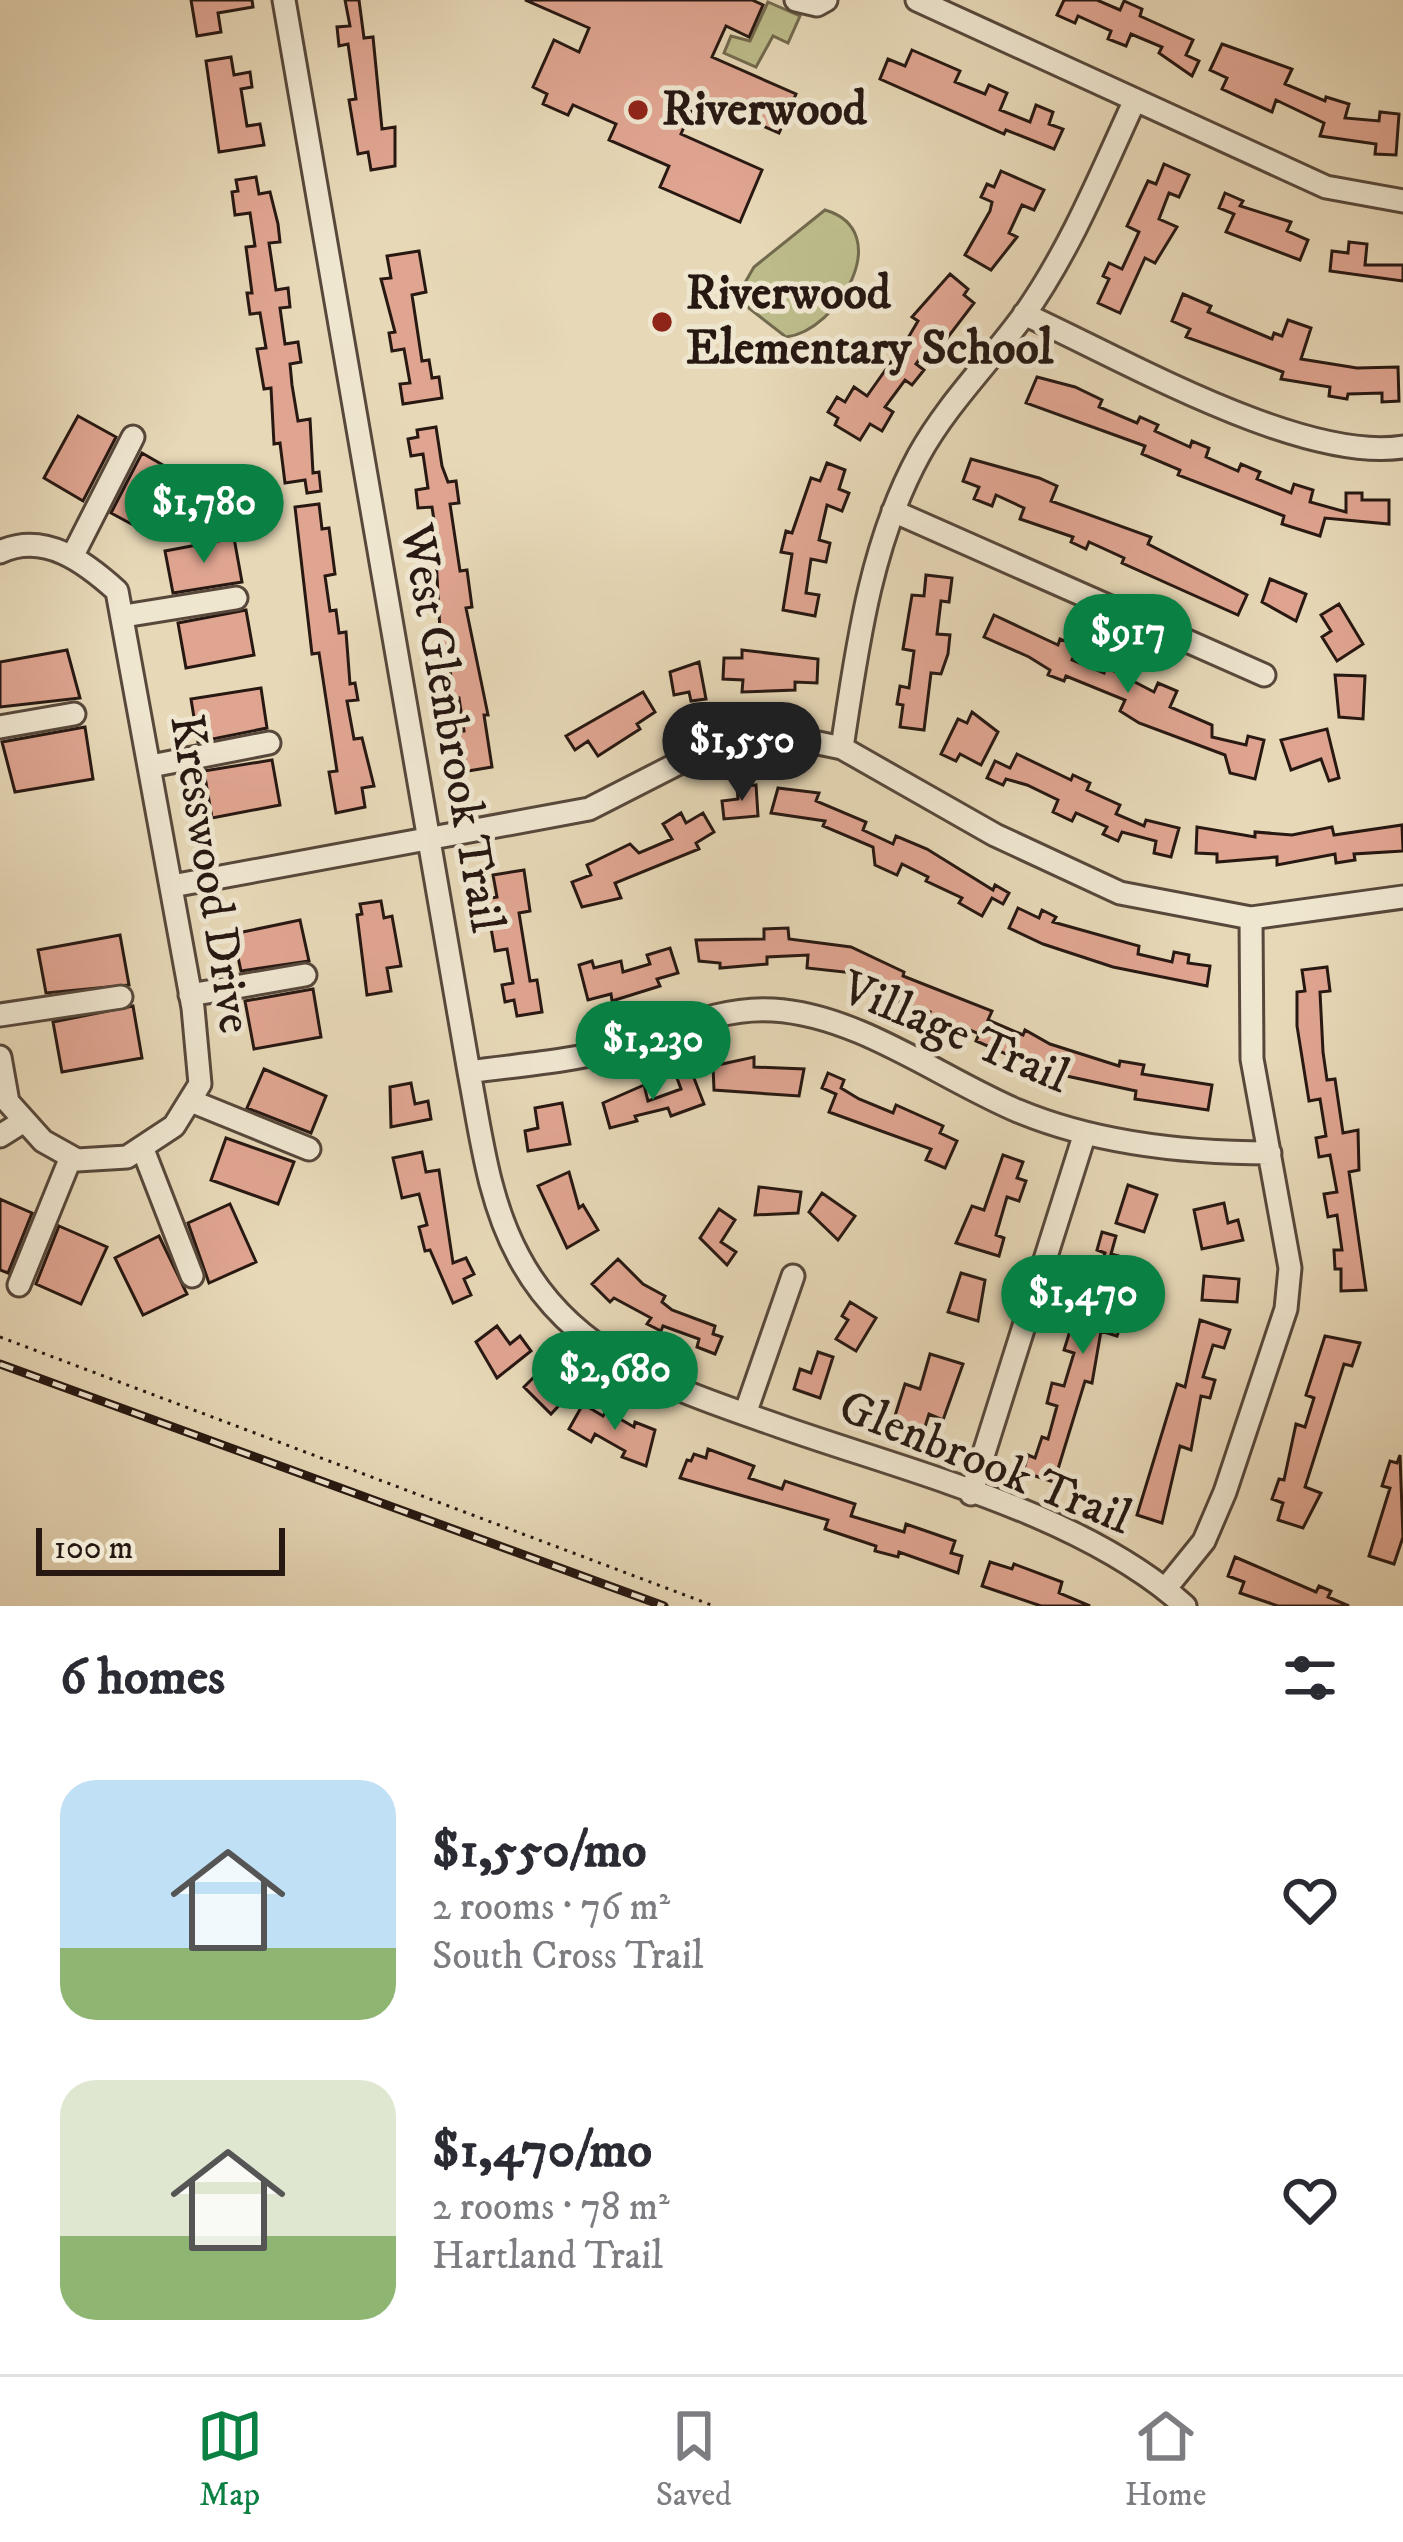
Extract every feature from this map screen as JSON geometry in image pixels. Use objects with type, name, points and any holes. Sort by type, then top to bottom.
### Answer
[{"type":"street","name":"West Glenbrook Trail","points":[[284,0],[492,1195],[520,1259],[571,1326],[644,1377],[745,1414]]},
{"type":"street","points":[[796,0],[817,5],[826,0]]},
{"type":"street","points":[[917,0],[1327,187],[1403,201]]},
{"type":"street","points":[[842,748],[861,621],[893,511],[920,453],[1024,314],[1069,242],[1134,102]]},
{"type":"street","points":[[1024,314],[1295,438],[1344,448],[1403,447]]},
{"type":"street","points":[[0,552],[10,547],[74,553],[133,437]]},
{"type":"street","points":[[893,511],[1264,675]]},
{"type":"street","name":"Kresswood Drive","points":[[74,553],[117,591],[124,616],[190,995],[200,1084],[175,1126],[142,1147]]},
{"type":"street","points":[[124,616],[236,598]]},
{"type":"street","points":[[0,727],[74,714]]},
{"type":"street","points":[[172,886],[590,809],[726,739],[785,736],[842,748],[995,835],[1120,893],[1251,918],[1403,897]]},
{"type":"street","points":[[151,766],[269,743]]},
{"type":"street","points":[[1166,1588],[1204,1541],[1286,1309],[1290,1268],[1252,1060],[1251,918]]},
{"type":"street","points":[[190,995],[305,975]]},
{"type":"street","points":[[0,1015],[121,997]]},
{"type":"street","name":"Village Trail","points":[[469,1072],[609,1050],[729,1012],[773,1010],[824,1019],[1021,1112],[1085,1133],[1197,1154],[1270,1154]]},
{"type":"street","points":[[0,1057],[8,1102],[43,1141],[71,1157],[127,1157],[142,1147],[192,1276]]},
{"type":"street","points":[[191,1101],[309,1149]]},
{"type":"street","points":[[0,1136],[25,1120]]},
{"type":"street","points":[[971,1494],[1085,1133]]},
{"type":"street","points":[[19,1285],[71,1157]]},
{"type":"street","points":[[745,1414],[794,1276]]},
{"type":"street","name":"Glenbrook Trail","points":[[745,1414],[971,1494],[1095,1544],[1166,1588],[1185,1606]]},
{"type":"path","points":[[0,1337],[714,1606]]},
{"type":"green space","points":[[768,2],[800,16],[788,43],[773,36],[756,67],[724,53],[731,36],[750,41]]},
{"type":"green space","points":[[825,210],[846,221],[857,238],[852,279],[824,318],[786,337],[736,298],[754,267]]},
{"type":"building","points":[[191,0],[252,0],[253,7],[218,13],[221,32],[197,36]]},
{"type":"building","points":[[345,0],[359,0],[364,38],[373,37],[382,129],[395,127],[395,166],[371,170],[368,152],[358,154],[349,100],[356,99],[348,44],[339,46],[337,27],[350,26]]},
{"type":"building","name":"Riverwood","points":[[525,0],[752,0],[763,5],[749,37],[726,26],[712,57],[796,94],[779,133],[697,97],[681,134],[762,170],[740,222],[660,187],[669,166],[609,140],[616,124],[573,105],[568,115],[543,104],[547,94],[533,87],[554,40],[579,52],[589,28]]},
{"type":"building","points":[[1064,0],[1097,0],[1120,10],[1124,1],[1142,9],[1140,16],[1193,40],[1186,55],[1199,61],[1192,76],[1159,53],[1162,47],[1131,34],[1126,46],[1108,39],[1111,31],[1078,16],[1075,23],[1057,15]]},
{"type":"building","points":[[1222,44],[1292,69],[1285,84],[1325,101],[1326,97],[1349,104],[1345,118],[1379,121],[1380,112],[1399,114],[1396,155],[1375,154],[1376,144],[1320,136],[1324,123],[1276,100],[1272,112],[1222,89],[1227,78],[1210,70]]},
{"type":"building","points":[[912,50],[960,71],[955,82],[985,94],[989,85],[1007,93],[1000,110],[1030,122],[1036,105],[1053,112],[1049,124],[1063,129],[1054,149],[1006,130],[1004,134],[880,79],[888,59],[905,66]]},
{"type":"building","points":[[231,57],[234,75],[250,72],[252,87],[241,89],[247,126],[260,124],[264,145],[219,152],[206,61]]},
{"type":"building","points":[[1164,164],[1189,175],[1179,197],[1169,193],[1159,219],[1177,227],[1155,263],[1145,258],[1120,313],[1098,303],[1109,279],[1103,276],[1109,263],[1122,269],[1139,232],[1127,226],[1148,181],[1156,184]]},
{"type":"building","points":[[1001,171],[1044,190],[1034,210],[1022,205],[1009,233],[1017,237],[991,270],[965,255],[990,211],[992,202],[981,197],[987,184],[994,187]]},
{"type":"building","points":[[256,177],[259,194],[270,192],[278,224],[280,242],[269,243],[276,290],[288,288],[290,307],[280,308],[285,344],[298,342],[301,362],[290,364],[292,385],[298,421],[310,419],[313,473],[319,472],[321,491],[307,493],[305,480],[285,483],[280,443],[274,444],[271,388],[264,389],[257,349],[266,348],[260,313],[250,314],[247,293],[252,293],[246,247],[255,246],[250,213],[235,215],[232,192],[238,191],[236,180]]},
{"type":"building","points":[[1225,193],[1243,201],[1240,206],[1291,222],[1287,231],[1308,240],[1300,260],[1226,232],[1234,214],[1219,208]]},
{"type":"building","points":[[1349,242],[1367,244],[1365,265],[1403,265],[1403,281],[1330,271],[1332,251],[1348,253]]},
{"type":"building","points":[[419,251],[426,292],[412,295],[422,361],[429,360],[432,378],[439,377],[442,398],[403,404],[400,384],[410,383],[404,349],[392,351],[389,333],[395,332],[381,279],[391,278],[387,256]]},
{"type":"building","points":[[950,274],[968,289],[964,295],[974,303],[945,341],[937,335],[916,364],[924,370],[912,385],[905,380],[885,407],[893,412],[882,431],[870,424],[860,440],[835,425],[838,418],[828,412],[837,397],[845,402],[854,387],[867,396],[918,321],[912,317]]},
{"type":"building","points":[[1183,294],[1211,306],[1208,312],[1272,339],[1274,333],[1282,336],[1288,320],[1311,328],[1301,359],[1357,368],[1398,367],[1399,401],[1382,402],[1382,393],[1348,394],[1347,399],[1329,396],[1330,387],[1281,379],[1283,372],[1186,337],[1190,329],[1172,321]]},
{"type":"building","points":[[1037,377],[1075,387],[1102,400],[1099,407],[1137,423],[1140,417],[1158,425],[1155,431],[1190,447],[1192,441],[1209,448],[1206,457],[1238,471],[1241,464],[1260,472],[1257,479],[1291,493],[1294,484],[1313,490],[1310,502],[1346,512],[1346,493],[1362,493],[1362,500],[1389,500],[1389,524],[1325,518],[1320,536],[1282,524],[1284,516],[1178,475],[1180,470],[1142,454],[1145,446],[1026,403]]},
{"type":"building","points":[[78,416],[116,437],[83,501],[44,478]]},
{"type":"building","points":[[436,427],[442,466],[448,482],[456,481],[459,503],[450,504],[460,571],[467,570],[472,607],[466,608],[488,715],[484,715],[492,767],[468,771],[457,732],[464,731],[459,698],[453,699],[448,647],[441,648],[436,558],[428,559],[426,542],[437,540],[432,507],[418,508],[416,490],[428,488],[423,454],[411,456],[408,439],[418,437],[417,430]]},
{"type":"building","points":[[142,453],[182,476],[150,534],[111,513]]},
{"type":"building","points":[[971,459],[1039,478],[1057,486],[1051,501],[1151,537],[1148,544],[1247,595],[1238,615],[1122,563],[1124,558],[1089,542],[1086,549],[1071,542],[1073,537],[1020,519],[1024,508],[996,495],[992,506],[974,499],[979,487],[963,481]]},
{"type":"building","points":[[827,463],[845,470],[839,489],[849,493],[842,511],[827,505],[819,540],[830,543],[826,562],[811,559],[806,593],[819,595],[815,616],[783,610],[792,554],[781,552],[811,478],[820,481]]},
{"type":"building","points":[[319,504],[322,529],[329,528],[335,574],[325,576],[330,611],[336,610],[339,633],[346,632],[350,684],[355,683],[358,700],[347,701],[354,739],[362,738],[374,786],[362,788],[365,807],[336,813],[329,772],[337,771],[319,653],[312,654],[295,507]]},
{"type":"building","points":[[234,538],[242,582],[173,593],[165,551]]},
{"type":"building","points":[[926,575],[952,578],[949,602],[941,601],[937,634],[950,635],[948,654],[941,674],[931,673],[924,730],[900,727],[903,705],[897,704],[900,686],[909,688],[914,651],[903,649],[912,595],[924,596]]},
{"type":"building","points":[[1270,579],[1306,594],[1296,621],[1262,602]]},
{"type":"building","points":[[1339,604],[1363,644],[1337,661],[1322,637],[1331,631],[1321,615]]},
{"type":"building","points":[[246,610],[254,655],[186,668],[178,623]]},
{"type":"building","points":[[994,615],[1058,645],[1060,639],[1078,646],[1072,660],[1104,673],[1106,667],[1154,692],[1158,683],[1177,691],[1170,707],[1212,725],[1212,737],[1246,745],[1248,736],[1264,740],[1255,779],[1230,773],[1225,755],[1139,723],[1120,711],[1125,700],[1066,676],[1064,681],[1048,675],[1050,670],[1029,657],[984,637]]},
{"type":"building","points":[[67,650],[80,698],[0,707],[0,662]]},
{"type":"building","points":[[742,650],[818,659],[817,683],[795,682],[795,690],[742,692],[743,680],[723,679],[724,658],[742,658]]},
{"type":"building","points":[[699,662],[706,699],[691,701],[689,692],[674,695],[670,672]]},
{"type":"building","points":[[1335,675],[1365,676],[1363,719],[1339,717]]},
{"type":"building","points":[[261,688],[267,728],[198,742],[191,699]]},
{"type":"building","points":[[643,692],[655,712],[637,724],[640,729],[598,756],[588,741],[575,750],[566,736]]},
{"type":"building","points":[[972,712],[998,732],[981,765],[960,754],[956,761],[941,754],[958,719],[967,723]]},
{"type":"building","points":[[85,727],[93,779],[15,792],[2,742]]},
{"type":"building","points":[[1327,729],[1339,778],[1329,781],[1321,759],[1291,770],[1281,740]]},
{"type":"building","points":[[1017,754],[1071,780],[1073,775],[1090,783],[1087,790],[1120,805],[1116,814],[1144,826],[1146,820],[1179,828],[1171,857],[1154,853],[1156,841],[1122,832],[1118,841],[1103,834],[1107,827],[1076,813],[1072,821],[1053,812],[1058,800],[1027,785],[1006,779],[1003,785],[987,778],[995,761],[1010,768]]},
{"type":"building","points":[[272,760],[280,805],[212,818],[204,771]]},
{"type":"building","points":[[756,785],[758,816],[724,819],[722,801],[738,799],[737,787]]},
{"type":"building","points":[[778,788],[819,793],[816,801],[866,822],[863,830],[893,844],[896,836],[927,849],[993,890],[995,885],[1009,893],[1003,904],[992,898],[982,916],[959,903],[962,898],[902,864],[897,875],[875,865],[873,847],[823,826],[825,821],[771,813]]},
{"type":"building","points":[[681,813],[686,823],[703,813],[714,832],[696,843],[699,849],[615,883],[621,898],[582,907],[572,882],[591,875],[587,865],[630,844],[639,853],[672,839],[663,824]]},
{"type":"building","points":[[1402,825],[1403,851],[1354,854],[1355,860],[1336,863],[1335,854],[1277,865],[1277,857],[1217,862],[1217,854],[1196,853],[1197,827],[1255,837],[1255,832],[1292,835],[1332,827],[1334,835]]},
{"type":"building","points":[[524,870],[530,911],[519,913],[530,981],[537,980],[542,1012],[517,1016],[514,1000],[505,1002],[502,985],[513,983],[507,949],[495,951],[486,899],[497,897],[493,875]]},
{"type":"building","points":[[381,901],[384,918],[392,916],[401,966],[387,968],[391,991],[367,995],[357,915],[362,914],[360,904]]},
{"type":"building","points":[[1018,908],[1039,918],[1042,910],[1056,917],[1053,922],[1139,946],[1138,954],[1172,962],[1174,952],[1189,955],[1188,963],[1210,966],[1207,986],[1113,967],[1043,944],[1009,928]]},
{"type":"building","points":[[300,920],[309,961],[241,971],[233,934]]},
{"type":"building","points":[[788,928],[789,939],[851,947],[904,972],[903,976],[992,1011],[988,1020],[1023,1035],[1025,1030],[1050,1044],[1119,1066],[1120,1061],[1144,1065],[1142,1074],[1212,1085],[1208,1110],[1135,1099],[1136,1091],[1048,1072],[976,1041],[979,1034],[943,1018],[941,1024],[927,1018],[930,1012],[876,994],[878,987],[869,983],[872,975],[807,968],[808,955],[767,957],[767,964],[720,968],[720,963],[699,961],[696,940],[764,939],[764,929]]},
{"type":"building","points":[[120,935],[129,985],[46,993],[38,950]]},
{"type":"building","points":[[670,948],[678,973],[657,979],[660,986],[612,1001],[611,994],[588,1000],[579,965],[592,961],[594,968],[621,961],[623,972],[650,964],[647,955]]},
{"type":"building","points":[[1327,967],[1330,991],[1320,992],[1323,1052],[1327,1080],[1335,1079],[1343,1133],[1358,1130],[1359,1170],[1349,1172],[1366,1290],[1341,1291],[1341,1269],[1335,1269],[1334,1250],[1342,1250],[1337,1215],[1328,1217],[1324,1194],[1337,1192],[1330,1155],[1319,1157],[1316,1138],[1326,1136],[1320,1099],[1309,1101],[1297,1026],[1297,992],[1305,991],[1302,970]]},
{"type":"building","points":[[313,989],[321,1037],[254,1049],[245,1001]]},
{"type":"building","points":[[133,1006],[142,1058],[62,1072],[53,1022]]},
{"type":"building","points":[[754,1057],[754,1067],[804,1069],[799,1096],[714,1090],[713,1066]]},
{"type":"building","points":[[264,1069],[326,1096],[311,1133],[247,1108]]},
{"type":"building","points":[[692,1073],[704,1104],[671,1116],[668,1108],[635,1116],[637,1121],[610,1128],[603,1103],[644,1085],[648,1101],[681,1089],[677,1078]]},
{"type":"building","points":[[828,1073],[844,1080],[841,1088],[859,1099],[893,1113],[896,1105],[943,1126],[940,1133],[957,1141],[945,1168],[926,1160],[931,1149],[829,1112],[836,1094],[822,1088]]},
{"type":"building","points":[[411,1083],[415,1104],[428,1101],[431,1119],[391,1127],[390,1087]]},
{"type":"building","points":[[562,1103],[570,1144],[528,1151],[525,1131],[538,1128],[535,1108]]},
{"type":"building","points":[[226,1138],[294,1162],[278,1204],[211,1180]]},
{"type":"building","points":[[422,1152],[426,1172],[439,1170],[453,1263],[466,1258],[474,1274],[464,1279],[471,1295],[453,1303],[430,1250],[425,1251],[419,1227],[427,1225],[419,1194],[402,1198],[393,1158]]},
{"type":"building","points":[[1003,1155],[1023,1162],[1017,1178],[1026,1181],[1019,1201],[1007,1197],[996,1235],[1004,1238],[999,1256],[956,1243],[972,1206],[984,1210]]},
{"type":"building","points":[[569,1172],[579,1208],[583,1205],[598,1230],[567,1248],[538,1186]]},
{"type":"building","points":[[1128,1185],[1157,1195],[1144,1232],[1116,1223]]},
{"type":"building","points":[[759,1187],[801,1192],[798,1213],[755,1215]]},
{"type":"building","points":[[822,1193],[855,1216],[838,1240],[809,1212]]},
{"type":"building","points":[[0,1199],[32,1213],[8,1273],[0,1270]]},
{"type":"building","points":[[1224,1203],[1228,1223],[1238,1220],[1243,1240],[1202,1249],[1194,1210]]},
{"type":"building","points":[[230,1204],[256,1262],[209,1283],[188,1223]]},
{"type":"building","points":[[719,1209],[735,1220],[721,1242],[736,1252],[727,1265],[700,1238]]},
{"type":"building","points":[[59,1226],[107,1247],[81,1304],[36,1284]]},
{"type":"building","points":[[1102,1232],[1116,1236],[1111,1254],[1141,1262],[1113,1268],[1126,1269],[1119,1294],[1129,1297],[1117,1336],[1101,1331],[1092,1383],[1085,1381],[1054,1482],[1023,1472],[1028,1455],[1035,1458],[1042,1437],[1048,1439],[1057,1406],[1047,1403],[1052,1383],[1064,1386],[1074,1353],[1064,1350],[1070,1331],[1084,1336],[1093,1307],[1080,1303],[1086,1283],[1095,1286],[1105,1253],[1097,1250]]},
{"type":"building","points":[[159,1236],[187,1294],[143,1315],[115,1258]]},
{"type":"building","points":[[618,1259],[643,1284],[665,1296],[662,1302],[672,1310],[715,1326],[713,1334],[722,1337],[715,1354],[697,1347],[699,1339],[663,1326],[661,1331],[647,1324],[651,1318],[614,1298],[610,1302],[592,1284]]},
{"type":"building","points":[[961,1273],[985,1280],[978,1321],[948,1312]]},
{"type":"building","points":[[1204,1276],[1239,1279],[1237,1302],[1202,1300]]},
{"type":"building","points":[[850,1302],[876,1318],[856,1351],[836,1339],[848,1320],[842,1316]]},
{"type":"building","points":[[1200,1320],[1230,1330],[1224,1348],[1213,1345],[1203,1377],[1215,1380],[1210,1398],[1201,1396],[1191,1450],[1180,1446],[1162,1523],[1137,1515],[1177,1384],[1185,1387]]},
{"type":"building","points":[[497,1326],[510,1344],[520,1336],[531,1351],[497,1378],[476,1342]]},
{"type":"building","points":[[1325,1336],[1360,1343],[1352,1366],[1344,1364],[1305,1487],[1321,1493],[1303,1528],[1278,1520],[1283,1503],[1272,1499],[1279,1479],[1284,1480],[1296,1424],[1305,1427],[1314,1398],[1306,1395]]},
{"type":"building","points":[[818,1352],[833,1357],[820,1398],[794,1389],[800,1369],[811,1373]]},
{"type":"building","points":[[930,1354],[963,1364],[943,1420],[929,1414],[923,1433],[893,1422],[905,1384],[920,1389]]},
{"type":"building","points":[[546,1365],[556,1375],[550,1381],[566,1398],[551,1414],[524,1387]]},
{"type":"building","points":[[583,1404],[603,1416],[606,1411],[634,1427],[635,1422],[655,1430],[646,1466],[622,1457],[625,1451],[595,1434],[591,1442],[569,1429]]},
{"type":"building","points":[[708,1449],[754,1466],[749,1478],[782,1489],[785,1481],[855,1504],[851,1516],[904,1532],[906,1524],[955,1541],[951,1553],[962,1556],[958,1573],[899,1552],[898,1557],[875,1551],[876,1546],[825,1529],[828,1520],[680,1478],[687,1460],[694,1454],[706,1458]]},
{"type":"building","points":[[1400,1455],[1403,1537],[1394,1564],[1369,1556],[1390,1488],[1382,1486],[1390,1461],[1397,1463]]},
{"type":"building","points":[[1235,1557],[1316,1592],[1319,1586],[1331,1591],[1328,1597],[1349,1606],[1278,1606],[1240,1593],[1244,1582],[1228,1576]]},
{"type":"building","points":[[990,1562],[1012,1569],[1014,1564],[1062,1582],[1059,1593],[1090,1606],[1041,1606],[982,1586]]},
{"type":"railway","points":[[0,1364],[664,1606]]},
{"type":"place","name":"Riverwood","points":[[638,110]]},
{"type":"place","name":"Riverwood Elementary School","points":[[662,322]]}]
